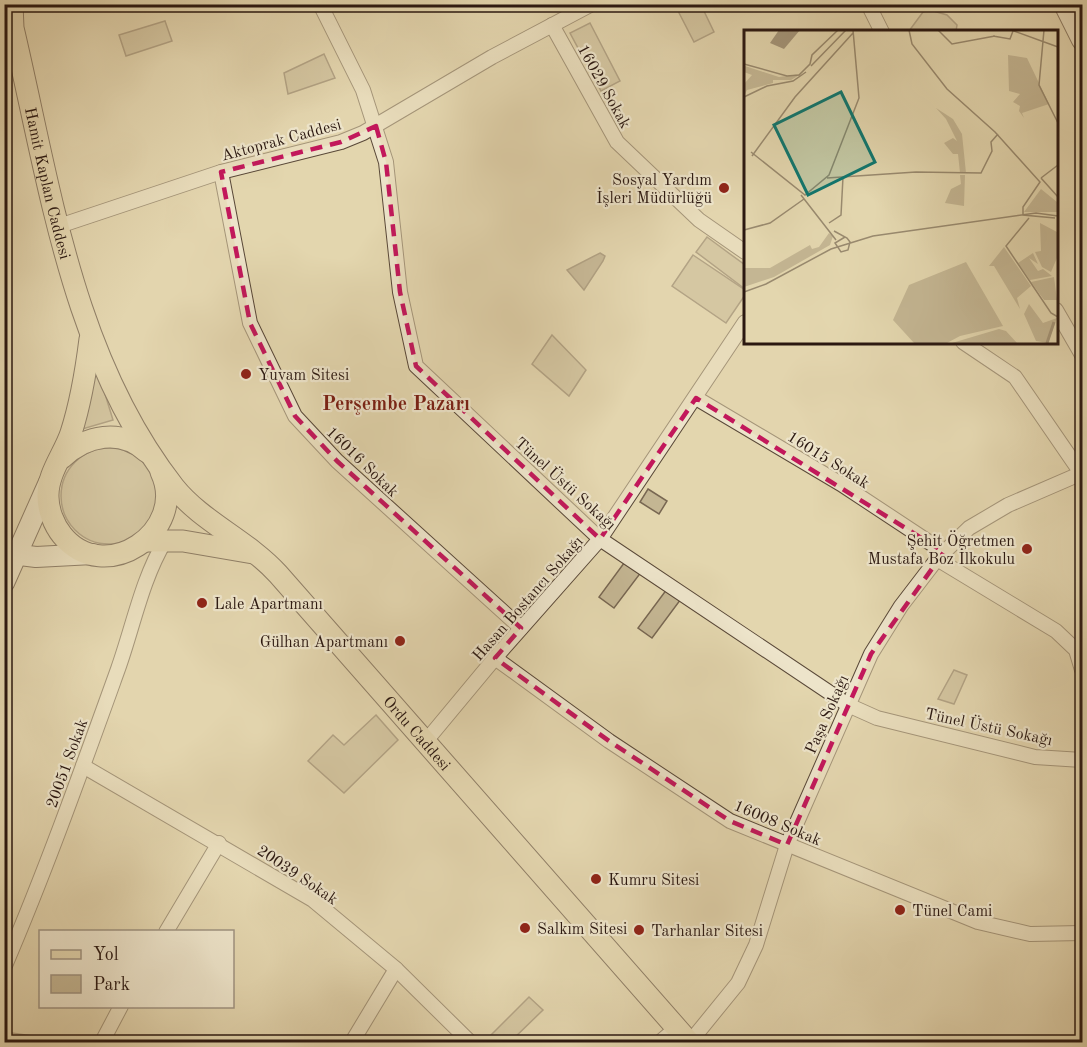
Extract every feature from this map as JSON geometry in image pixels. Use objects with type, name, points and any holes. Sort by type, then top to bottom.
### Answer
[{"type":"main road","name":"Hamit Kaplan Caddesi","points":[[12,4],[9,21],[59,226],[91,334],[122,408],[155,461],[186,500],[259,554]]},
{"type":"main road","points":[[1064,4],[1083,40]]},
{"type":"main road","name":"Hamit Kaplan Caddesi","points":[[4,584],[10,554],[56,468],[81,403],[91,334]]},
{"type":"main road","name":"Hamit Kaplan Caddesi","points":[[56,468],[74,447],[90,439],[107,437],[133,443],[155,461]]},
{"type":"main road","points":[[150,543],[166,504],[164,479],[155,461]]},
{"type":"main road","points":[[56,468],[48,497],[52,518],[62,535],[71,544],[93,554]]},
{"type":"main road","points":[[10,554],[57,557],[116,555],[150,543],[183,541],[259,554]]},
{"type":"main road","name":"Ordu Caddesi","points":[[259,554],[426,741],[678,1039]]},
{"type":"main road","points":[[4,584],[21,573],[57,557]]},
{"type":"street","name":"Tünel Üstü Sokağı","points":[[320,4],[363,90],[386,162],[400,292],[416,366],[600,539],[848,705],[877,718],[1035,757],[1083,760]]},
{"type":"street","name":"Aktoprak Caddesi","points":[[59,226],[221,172],[341,142],[376,126],[492,57],[592,4]]},
{"type":"street","points":[[868,4],[881,30]]},
{"type":"street","name":"16029 Sokak","points":[[552,25],[617,142],[699,220],[744,251]]},
{"type":"street","name":"16016 Sokak","points":[[221,172],[250,323],[295,416],[336,461],[521,628]]},
{"type":"street","points":[[1057,312],[1083,355]]},
{"type":"street","name":"Hasan Bostancı Sokağı","points":[[426,741],[495,658],[600,539],[744,324]]},
{"type":"street","points":[[966,344],[1015,377],[1082,473]]},
{"type":"street","name":"16015 Sokak","points":[[696,398],[841,484],[940,555],[1056,631],[1076,650],[1083,670]]},
{"type":"street","name":"Paşa Sokağı","points":[[678,1039],[738,983],[756,945],[787,845],[870,654],[901,606],[940,555],[969,528],[1000,509],[1082,473]]},
{"type":"street","points":[[150,543],[146,551],[152,566]]},
{"type":"street","name":"20051 Sokak","points":[[4,968],[83,766],[135,623],[152,566],[150,543]]},
{"type":"street","name":"16008 Sokak","points":[[495,658],[609,741],[730,821],[978,922],[1030,934],[1083,933]]},
{"type":"street","name":"20039 Sokak","points":[[83,766],[219,843],[313,900],[396,969],[470,1042]]},
{"type":"street","points":[[167,930],[219,843]]},
{"type":"street","points":[[352,1042],[396,969]]},
{"type":"street","points":[[102,1042],[120,1008]]},
{"type":"highlighted area","points":[[376,126],[386,162],[400,292],[416,366],[600,539],[696,398],[944,552],[871,654],[787,845],[730,821],[609,741],[495,658],[521,628],[337,461],[295,416],[250,323],[221,172],[341,142]]},
{"type":"green space","points":[[675,5],[701,5],[714,32],[694,42]]},
{"type":"green space","points":[[930,10],[947,15],[957,25],[956,30],[910,30],[923,12]]},
{"type":"green space","points":[[165,21],[172,41],[126,56],[119,35]]},
{"type":"green space","points":[[590,23],[620,81],[601,91],[570,33]]},
{"type":"green space","points":[[324,54],[335,78],[288,94],[284,73]]},
{"type":"green space","points":[[707,237],[744,264],[744,288],[696,252]]},
{"type":"green space","points":[[693,255],[744,289],[744,296],[726,323],[672,286]]},
{"type":"green space","points":[[552,335],[586,370],[569,396],[532,364]]},
{"type":"green space","points":[[94,358],[113,420],[79,430]]},
{"type":"green space","points":[[109,448],[127,452],[143,462],[153,478],[157,496],[153,514],[143,530],[127,540],[109,544],[91,540],[75,530],[65,514],[61,496],[65,478],[75,462],[91,452]]},
{"type":"green space","points":[[648,489],[667,501],[659,514],[640,502]]},
{"type":"green space","points":[[627,559],[642,571],[614,608],[599,597]]},
{"type":"green space","points":[[667,589],[681,599],[652,638],[638,628]]},
{"type":"green space","points":[[954,670],[967,675],[954,704],[938,699]]},
{"type":"green space","points":[[376,715],[398,740],[344,793],[308,761],[333,735],[344,745]]},
{"type":"green space","points":[[529,997],[543,1010],[510,1042],[492,1042],[488,1038]]},
{"type":"green space","points":[[4,1032],[33,1036],[30,1042],[5,1042]]},
{"type":"shaded area","points":[[600,253],[605,256],[603,261],[584,290],[567,270]]},
{"type":"place","name":"Sosyal Yardım İşleri Müdürlüğü","points":[[724,188]]},
{"type":"place","name":"Yuvam Sitesi","points":[[246,374]]},
{"type":"place","name":"Şehit Öğretmen Mustafa Boz İlkokulu","points":[[1027,549]]},
{"type":"place","name":"Lale Apartmanı","points":[[202,603]]},
{"type":"place","name":"Gülhan Apartmanı","points":[[400,641]]},
{"type":"place","name":"Kumru Sitesi","points":[[596,879]]},
{"type":"place","name":"Tünel Cami","points":[[900,910]]},
{"type":"place","name":"Salkım Sitesi","points":[[525,928]]},
{"type":"place","name":"Tarhanlar Sitesi","points":[[639,930]]},
{"type":"district","name":"Perşembe Pazarı","points":[[396,403]]}]
